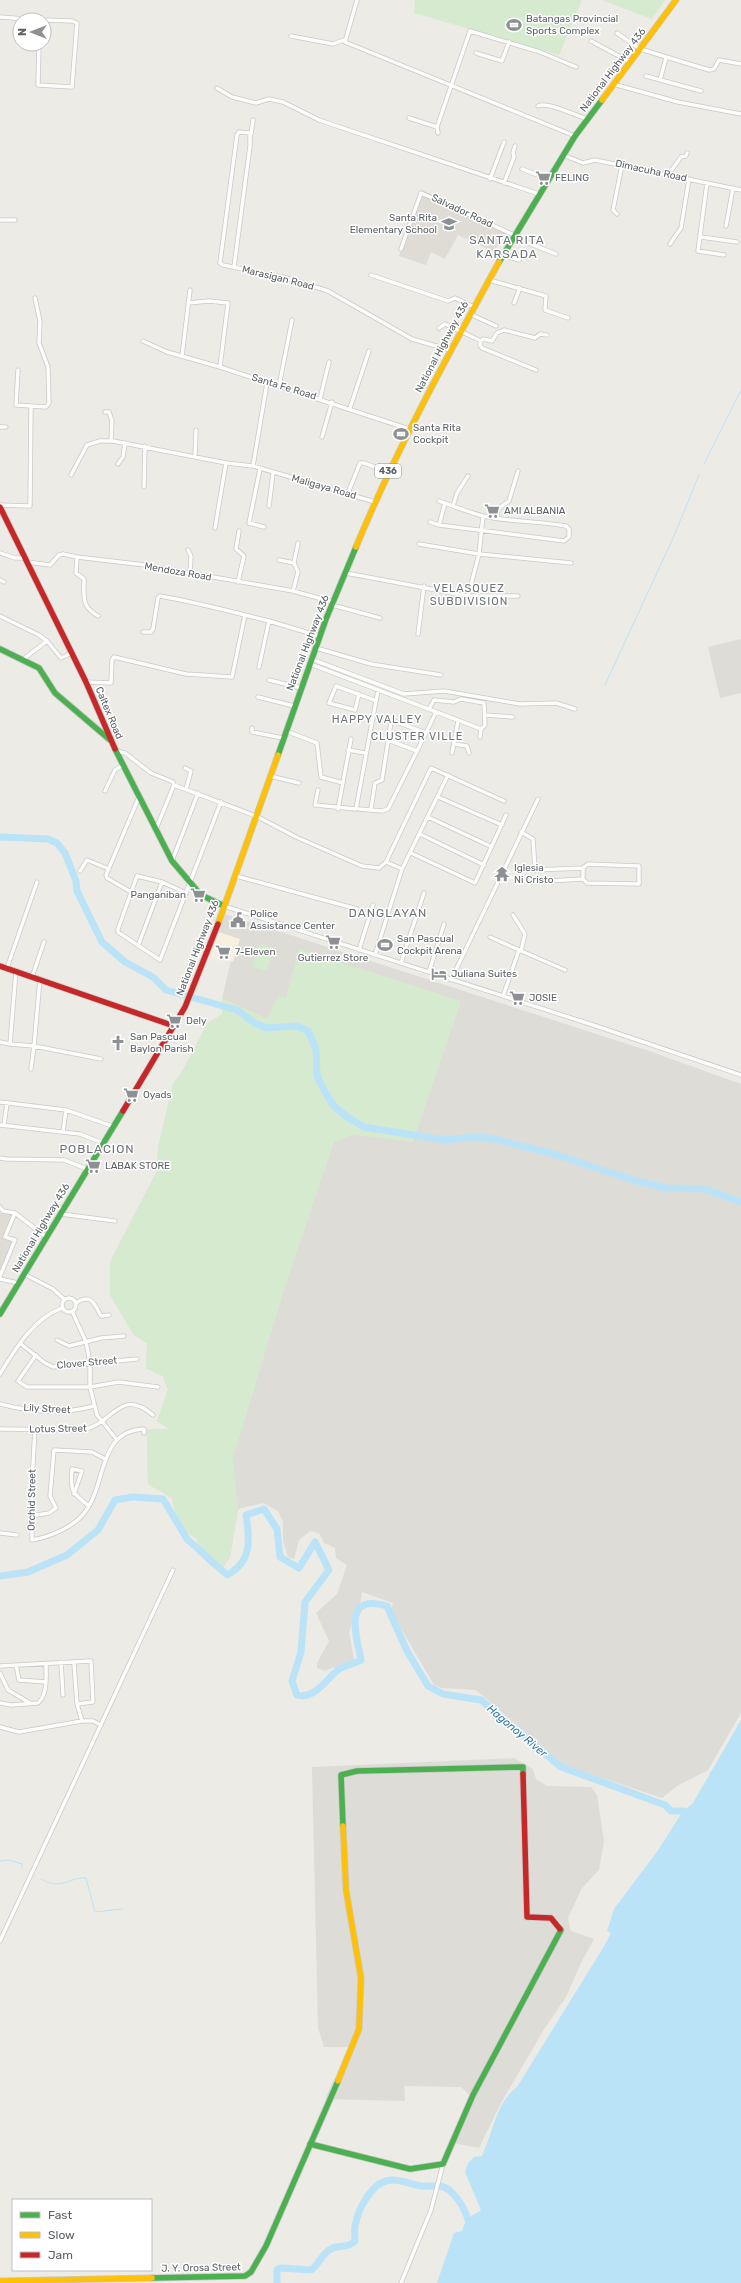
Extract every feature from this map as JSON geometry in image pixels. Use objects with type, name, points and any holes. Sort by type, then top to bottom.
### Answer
[{"type":"street","points":[[344,40],[357,0]]},
{"type":"street","name":"National Highway 436","points":[[0,1314],[185,1007],[236,876],[314,648],[332,603],[388,472],[450,350],[513,236],[575,136],[676,0]]},
{"type":"street","points":[[0,17],[12,18]]},
{"type":"street","points":[[39,52],[38,85],[72,87],[77,23],[72,21],[52,20]]},
{"type":"street","points":[[438,133],[437,127],[469,32],[474,31],[540,52],[576,67]]},
{"type":"street","points":[[617,33],[640,49],[666,58],[711,70],[719,60],[741,64]]},
{"type":"street","points":[[291,36],[333,44],[344,40]]},
{"type":"street","points":[[344,40],[345,42],[575,136]]},
{"type":"street","points":[[591,41],[630,62]]},
{"type":"street","points":[[476,53],[502,61],[509,42]]},
{"type":"street","points":[[660,80],[666,58]]},
{"type":"street","points":[[646,76],[701,91]]},
{"type":"street","points":[[613,84],[678,102],[741,114]]},
{"type":"street","points":[[217,88],[232,97],[256,103],[269,99],[283,102],[319,120],[490,179],[539,194]]},
{"type":"street","points":[[538,106],[542,104],[587,119]]},
{"type":"street","points":[[409,118],[437,127]]},
{"type":"street","points":[[234,267],[253,120]]},
{"type":"street","name":"Marasigan Road","points":[[251,134],[239,132],[237,135],[220,259],[223,265],[287,278],[328,291],[412,340],[450,350]]},
{"type":"street","points":[[490,179],[504,142]]},
{"type":"street","points":[[504,183],[514,157],[513,153],[515,146]]},
{"type":"street","points":[[668,174],[681,157],[686,156],[687,153]]},
{"type":"street","name":"Dimacuha Road","points":[[563,155],[582,163],[595,160],[741,190]]},
{"type":"street","points":[[617,214],[613,210],[622,165]]},
{"type":"street","points":[[522,169],[548,179]]},
{"type":"street","points":[[670,244],[681,228],[689,179]]},
{"type":"street","points":[[707,183],[698,252],[724,255]]},
{"type":"street","points":[[726,226],[733,188]]},
{"type":"street","name":"Salvador Road","points":[[401,249],[421,193],[513,236]]},
{"type":"street","points":[[0,220],[15,220]]},
{"type":"street","points":[[513,236],[556,254]]},
{"type":"street","points":[[701,237],[737,242]]},
{"type":"street","points":[[503,255],[519,260]]},
{"type":"street","points":[[371,275],[448,301],[455,298],[474,307]]},
{"type":"street","points":[[489,280],[546,296],[545,310],[568,318]]},
{"type":"street","points":[[514,303],[520,288]]},
{"type":"street","points":[[182,356],[190,290]]},
{"type":"street","points":[[18,370],[16,404],[46,407],[49,403],[48,367],[39,343],[40,321],[35,298]]},
{"type":"street","points":[[188,303],[209,300],[228,303],[220,366]]},
{"type":"street","points":[[470,314],[496,326]]},
{"type":"street","points":[[279,386],[292,320]]},
{"type":"street","points":[[439,328],[444,324],[481,341],[484,339],[492,341],[497,333],[504,330],[535,338],[540,334],[547,335]]},
{"type":"street","name":"Santa Fe Road","points":[[143,341],[167,352],[220,366],[267,383],[320,398],[410,429]]},
{"type":"street","points":[[481,341],[480,345],[482,348],[536,370]]},
{"type":"street","points":[[350,408],[369,351]]},
{"type":"street","points":[[320,398],[329,362]]},
{"type":"street","points":[[253,466],[267,383]]},
{"type":"street","points":[[322,437],[332,402]]},
{"type":"street","points":[[0,506],[28,506],[30,504],[32,406]]},
{"type":"street","points":[[105,412],[109,412],[111,416],[111,441]]},
{"type":"street","points":[[0,427],[6,427]]},
{"type":"street","points":[[195,457],[196,430]]},
{"type":"street","name":"Maligaya Road","points":[[71,475],[87,445],[111,441],[145,446],[226,463],[253,466],[375,502]]},
{"type":"street","points":[[118,464],[123,457],[125,443]]},
{"type":"street","points":[[144,487],[145,446]]},
{"type":"street","points":[[215,528],[226,463]]},
{"type":"street","points":[[348,493],[360,463],[364,463],[388,472]]},
{"type":"street","points":[[260,469],[249,522],[264,526]]},
{"type":"street","points":[[497,517],[498,509],[509,501],[518,472]]},
{"type":"street","points":[[269,506],[273,473]]},
{"type":"street","points":[[453,506],[456,496],[468,476]]},
{"type":"street","points":[[430,522],[439,525],[564,541],[569,537],[569,529],[566,526],[483,516],[439,501]]},
{"type":"street","points":[[439,525],[446,503]]},
{"type":"street","name":"Caltex Road","points":[[0,506],[86,682],[116,751],[172,861],[189,884],[201,895],[224,906]]},
{"type":"street","points":[[468,596],[479,554],[483,516]]},
{"type":"street","points":[[238,582],[244,556],[236,549],[239,531]]},
{"type":"street","points":[[293,591],[298,572],[294,563],[298,543]]},
{"type":"street","points":[[419,544],[479,554],[571,563]]},
{"type":"street","points":[[188,550],[191,556],[190,574]]},
{"type":"street","points":[[0,553],[26,560]]},
{"type":"street","name":"Mendoza Road","points":[[26,560],[50,565],[61,554],[77,558],[145,565],[293,591],[380,618]]},
{"type":"street","points":[[77,558],[76,573],[84,579],[85,605],[89,610],[98,616]]},
{"type":"street","points":[[279,560],[294,563]]},
{"type":"street","points":[[346,573],[424,586],[468,596],[518,596]]},
{"type":"street","points":[[0,580],[4,582]]},
{"type":"street","points":[[418,634],[424,586]]},
{"type":"street","points":[[143,632],[152,632],[158,598],[160,596],[189,601],[269,621],[319,636]]},
{"type":"street","points":[[86,682],[111,683],[112,660],[114,657],[186,674],[232,677],[245,615]]},
{"type":"street","points":[[0,616],[39,635],[47,641],[61,658],[72,653]]},
{"type":"street","points":[[259,667],[269,621]]},
{"type":"street","points":[[26,657],[47,641]]},
{"type":"street","points":[[314,648],[371,664],[441,675]]},
{"type":"street","points":[[0,649],[38,668],[55,693],[112,742]]},
{"type":"street","points":[[310,661],[378,690],[481,729]]},
{"type":"street","points":[[310,661],[404,694],[444,691],[520,704],[556,703],[575,708]]},
{"type":"street","points":[[268,680],[301,688]]},
{"type":"street","points":[[359,694],[355,710],[329,704],[335,686],[359,694],[374,700]]},
{"type":"street","points":[[318,790],[315,805],[338,809],[356,809],[374,700],[378,690]]},
{"type":"street","points":[[258,697],[294,706]]},
{"type":"street","points":[[429,709],[434,700],[454,702],[461,699],[485,704],[485,725],[481,729],[480,737]]},
{"type":"street","points":[[359,809],[382,811],[388,809],[436,712]]},
{"type":"street","points":[[485,716],[513,717]]},
{"type":"street","points":[[371,809],[375,783],[380,783],[382,780],[392,721],[426,733]]},
{"type":"street","points":[[452,753],[458,721]]},
{"type":"street","points":[[252,728],[252,732],[283,738]]},
{"type":"street","points":[[286,731],[317,743],[320,777],[343,783]]},
{"type":"street","points":[[338,809],[351,739]]},
{"type":"street","points":[[388,740],[417,751]]},
{"type":"street","points":[[454,744],[467,746],[469,753]]},
{"type":"street","points":[[348,750],[365,752]]},
{"type":"street","points":[[116,751],[125,753],[151,773],[172,782],[174,786],[198,793],[256,816],[296,837],[362,866],[374,868],[381,866],[386,862],[430,769],[433,768],[504,801]]},
{"type":"street","points":[[105,791],[115,770],[123,765]]},
{"type":"street","points":[[185,768],[191,770],[186,789]]},
{"type":"street","points":[[375,955],[402,869],[448,775]]},
{"type":"street","points":[[270,776],[299,783]]},
{"type":"street","points":[[156,829],[174,786]]},
{"type":"street","points":[[172,861],[198,793]]},
{"type":"street","points":[[131,892],[107,878],[109,869],[139,797]]},
{"type":"street","points":[[438,797],[502,825]]},
{"type":"street","points":[[451,980],[538,799]]},
{"type":"street","points":[[186,893],[162,882],[139,875],[136,877],[118,929],[120,934],[160,960],[186,893],[189,884],[221,802]]},
{"type":"street","points":[[411,853],[474,882],[484,865],[506,816]]},
{"type":"street","points":[[428,818],[492,847]]},
{"type":"street","points":[[521,832],[533,838],[534,869],[583,868],[588,864],[639,866],[640,884],[587,883],[583,879],[531,882]]},
{"type":"street","points":[[420,834],[484,865]]},
{"type":"street","points":[[80,871],[87,860],[109,869]]},
{"type":"street","points":[[386,862],[402,869]]},
{"type":"street","points":[[583,868],[583,879]]},
{"type":"street","points":[[236,876],[357,908]]},
{"type":"street","points":[[7,968],[37,882]]},
{"type":"street","points":[[138,946],[162,882]]},
{"type":"street","points":[[401,963],[424,893]]},
{"type":"street","points":[[359,950],[373,905]]},
{"type":"street","points":[[224,906],[741,1074]]},
{"type":"street","points":[[503,996],[525,934],[514,915]]},
{"type":"street","points":[[429,972],[444,924]]},
{"type":"street","points":[[490,937],[565,970]]},
{"type":"street","points":[[32,976],[44,942]]},
{"type":"street","points":[[0,966],[174,1026]]},
{"type":"street","points":[[10,1044],[16,971]]},
{"type":"street","points":[[31,1069],[40,979]]},
{"type":"street","points":[[0,1042],[34,1046],[101,1059]]},
{"type":"street","points":[[0,1102],[66,1110],[112,1126]]},
{"type":"street","points":[[7,1103],[2,1125],[80,1134],[102,1143]]},
{"type":"street","points":[[63,1132],[66,1110]]},
{"type":"street","points":[[0,1158],[6,1160],[64,1160],[87,1169]]},
{"type":"street","points":[[0,1207],[3,1211],[15,1213],[46,1238]]},
{"type":"street","points":[[0,1276],[16,1240],[5,1237],[15,1213]]},
{"type":"street","points":[[61,1214],[115,1221]]},
{"type":"street","points":[[24,1274],[53,1289],[64,1299]]},
{"type":"street","points":[[0,1280],[18,1284]]},
{"type":"street","points":[[64,1299],[71,1298],[76,1303]]},
{"type":"street","points":[[72,1311],[76,1303],[82,1299],[89,1298],[93,1301],[101,1316],[110,1315]]},
{"type":"street","points":[[62,1308],[61,1304],[64,1299]]},
{"type":"street","points":[[62,1308],[68,1312],[72,1311]]},
{"type":"street","points":[[0,1374],[21,1344],[44,1318],[62,1308]]},
{"type":"street","points":[[72,1311],[86,1342],[90,1363],[90,1387],[94,1406],[102,1423],[117,1440]]},
{"type":"street","points":[[57,1340],[69,1346],[101,1338],[124,1336]]},
{"type":"street","name":"Clover Street","points":[[21,1344],[53,1367],[137,1359]]},
{"type":"street","points":[[36,1355],[18,1381],[27,1387],[90,1387],[119,1382],[158,1387]]},
{"type":"street","name":"Lily Street","points":[[0,1404],[32,1410],[70,1411],[94,1406]]},
{"type":"street","name":"Lotus Street","points":[[0,1429],[82,1430],[92,1428],[102,1423],[117,1408],[126,1404],[137,1404],[153,1415]]},
{"type":"street","name":"Orchid Street","points":[[35,1429],[31,1516],[32,1540],[46,1538],[78,1519],[89,1506],[100,1481],[105,1459],[117,1440],[126,1432],[134,1429],[144,1429],[144,1433]]},
{"type":"street","points":[[31,1516],[50,1513],[56,1508],[50,1496],[54,1450],[92,1452],[105,1459]]},
{"type":"street","points":[[74,1494],[82,1471],[72,1469],[70,1488],[74,1494],[89,1506]]},
{"type":"street","points":[[0,1533],[17,1535]]},
{"type":"street","points":[[0,1941],[173,1570]]},
{"type":"street","points":[[0,1666],[61,1662],[74,1664],[91,1661],[93,1702],[77,1704]]},
{"type":"street","points":[[61,1662],[63,1695]]},
{"type":"street","points":[[0,1703],[7,1705],[31,1704],[41,1701],[46,1682],[46,1663]]},
{"type":"street","points":[[74,1664],[77,1704],[82,1721]]},
{"type":"street","points":[[16,1665],[19,1680],[46,1682]]},
{"type":"street","points":[[0,1673],[2,1683],[13,1695],[31,1704]]},
{"type":"street","points":[[0,1727],[19,1732],[82,1721],[93,1721],[101,1725]]},
{"type":"street","points":[[401,2283],[437,2190],[443,2164],[473,2096],[561,1930],[551,1918],[527,1917],[523,1767],[357,1772],[341,1775],[346,1890],[362,1983],[359,2029],[351,2053],[310,2144],[410,2169],[443,2164]]},
{"type":"street","points":[[0,1928],[5,1929]]},
{"type":"street","name":"J. Y. Orosa Street","points":[[0,2281],[245,2276],[251,2272],[266,2246],[310,2144]]},
{"type":"shaded area","name":"Santa Rita Elementary School","points":[[421,189],[505,232],[494,252],[458,235],[445,259],[431,252],[426,265],[399,256]]},
{"type":"shaded area","points":[[741,639],[741,693],[720,698],[708,647]]},
{"type":"shaded area","points":[[225,914],[649,1051],[741,1084],[741,1713],[708,1770],[677,1786],[662,1798],[565,1766],[476,1690],[442,1688],[434,1685],[391,1611],[393,1603],[362,1592],[360,1606],[355,1611],[349,1632],[354,1659],[352,1668],[332,1668],[325,1671],[317,1668],[317,1663],[329,1641],[316,1613],[337,1594],[347,1565],[336,1558],[335,1548],[324,1543],[319,1533],[310,1531],[299,1540],[294,1559],[288,1557],[283,1541],[283,1522],[278,1511],[263,1503],[238,1509],[230,1557],[224,1566],[215,1569],[197,1553],[197,1539],[178,1526],[172,1498],[148,1484],[147,1429],[170,1429],[157,1421],[168,1390],[163,1376],[146,1368],[147,1343],[134,1335],[110,1295],[110,1262],[157,1171],[158,1148],[173,1084],[183,1070],[207,1024],[222,1014],[222,998],[231,961],[233,962],[240,939],[219,932]]},
{"type":"shaded area","points":[[219,932],[240,939],[233,962],[210,958]]},
{"type":"shaded area","points":[[0,1213],[13,1214],[4,1237],[14,1242],[0,1274]]},
{"type":"shaded area","points":[[514,1758],[533,1769],[536,1779],[547,1786],[591,1787],[597,1795],[604,1841],[599,1870],[582,1888],[568,1918],[571,1931],[594,1939],[581,1963],[566,1997],[543,2031],[501,2103],[479,2148],[453,2143],[472,2097],[461,2087],[404,2086],[405,2101],[325,2099],[349,2047],[324,2047],[318,2028],[312,1767]]},
{"type":"green space","name":"Batangas Provincial Sports Complex","points":[[415,0],[582,0],[559,55],[414,13]]},
{"type":"green space","name":"Batangas Provincial Sports Complex","points":[[602,0],[665,0],[652,19]]},
{"type":"green space","points":[[259,943],[274,948],[267,971],[252,967]]},
{"type":"green space","points":[[299,949],[461,1001],[413,1142],[353,1135],[334,1142],[286,1284],[233,1458],[238,1509],[230,1557],[224,1566],[215,1569],[197,1553],[197,1539],[178,1526],[172,1498],[148,1484],[147,1429],[170,1429],[157,1421],[168,1390],[163,1376],[146,1368],[147,1343],[134,1335],[110,1295],[110,1262],[157,1171],[158,1148],[173,1084],[183,1070],[207,1024],[222,1014],[222,998],[267,1019],[278,996],[286,998]]},
{"type":"water","points":[[741,1720],[741,2283],[437,2283],[454,2233],[462,2231],[469,2219],[481,2210],[465,2172],[468,2163],[474,2157],[482,2156],[504,2101],[517,2087],[603,1948],[611,1933],[607,1931],[614,1909],[659,1849],[681,1814],[693,1803]]},
{"type":"waterway","points":[[704,464],[741,390]]},
{"type":"waterway","points":[[605,685],[674,536],[699,475]]},
{"type":"waterway","points":[[0,837],[48,839],[57,843],[65,853],[76,881],[77,891],[102,942],[125,962],[153,977],[166,990],[237,1010],[255,1023],[266,1028],[297,1026],[308,1031],[316,1049],[317,1076],[324,1090],[333,1105],[347,1117],[364,1127],[444,1140],[474,1137],[490,1138],[554,1154],[633,1180],[666,1188],[705,1189],[741,1202]]},
{"type":"waterway","name":"Hagonoy River","points":[[0,1576],[28,1572],[67,1555],[98,1530],[115,1500],[133,1497],[163,1499],[187,1539],[227,1575],[235,1570],[245,1557],[248,1542],[246,1515],[264,1509],[277,1529],[280,1557],[299,1568],[315,1542],[329,1570],[305,1602],[301,1652],[292,1681],[297,1695],[303,1696],[315,1692],[338,1670],[361,1660],[355,1628],[355,1618],[358,1611],[363,1605],[373,1604],[387,1606],[407,1651],[428,1686],[443,1694],[481,1700],[561,1767],[665,1805],[671,1811],[684,1811]]},
{"type":"waterway","points":[[0,1861],[9,1860],[22,1864],[22,1868]]},
{"type":"waterway","points":[[41,1879],[55,1884],[60,1884],[74,1879],[86,1878],[95,1912],[122,1909]]},
{"type":"waterway","points":[[277,2283],[277,2270],[281,2268],[311,2270],[328,2251],[334,2248],[350,2245],[355,2241],[355,2226],[359,2212],[367,2197],[378,2185],[384,2182],[395,2180],[421,2186],[440,2186],[445,2188],[454,2194],[458,2199],[468,2220]]},
{"type":"traffic: fast","points":[[499,262],[575,136],[602,100]]},
{"type":"traffic: fast","points":[[278,755],[326,619],[356,547]]},
{"type":"traffic: fast","points":[[0,649],[39,668],[55,693],[110,740]]},
{"type":"traffic: fast","points":[[115,749],[172,861],[201,895],[224,906]]},
{"type":"traffic: fast","points":[[0,1314],[123,1111]]},
{"type":"traffic: fast","points":[[343,1826],[341,1775],[357,1771],[523,1767],[523,1774]]},
{"type":"traffic: fast","points":[[310,2144],[410,2169],[443,2164],[473,2095],[561,1930],[560,1929]]},
{"type":"traffic: fast","points":[[152,2278],[245,2276],[251,2272],[266,2246],[338,2081]]},
{"type":"traffic: slow","points":[[602,100],[676,0]]},
{"type":"traffic: slow","points":[[356,547],[388,474],[406,438],[442,367],[499,262]]},
{"type":"traffic: slow","points":[[218,924],[278,755]]},
{"type":"traffic: slow","points":[[338,2081],[359,2029],[361,1978],[346,1890],[343,1826]]},
{"type":"traffic: slow","points":[[0,2281],[152,2278]]},
{"type":"traffic: jam","points":[[0,507],[86,682],[115,749]]},
{"type":"traffic: jam","points":[[123,1111],[185,1007],[218,924]]},
{"type":"traffic: jam","points":[[0,966],[174,1026]]},
{"type":"traffic: jam","points":[[523,1774],[527,1917],[551,1918],[560,1929]]},
{"type":"place","name":"Batangas Provincial Sports Complex","points":[[514,25]]},
{"type":"place","name":"FELING","points":[[543,178]]},
{"type":"place","name":"Santa Rita Elementary School","points":[[449,224]]},
{"type":"place","name":"Santa Rita Cockpit","points":[[401,434]]},
{"type":"place","name":"AMI ALBANIA","points":[[492,511]]},
{"type":"place","name":"Iglesia Ni Cristo","points":[[502,874]]},
{"type":"place","name":"Panganiban","points":[[198,895]]},
{"type":"place","name":"Police Assistance Center","points":[[238,920]]},
{"type":"place","name":"Gutierrez Store","points":[[333,942]]},
{"type":"place","name":"San Pascual Cockpit Arena","points":[[385,945]]},
{"type":"place","name":"7-Eleven","points":[[223,952]]},
{"type":"place","name":"Juliana Suites","points":[[439,974]]},
{"type":"place","name":"JOSIE","points":[[517,998]]},
{"type":"place","name":"Dely","points":[[174,1021]]},
{"type":"place","name":"San Pascual Baylon Parish","points":[[118,1043]]},
{"type":"place","name":"Oyads","points":[[131,1095]]},
{"type":"place","name":"LABAK STORE","points":[[93,1166]]},
{"type":"district","name":"SANTA RITA KARSADA","points":[[507,247]]},
{"type":"district","name":"VELASQUEZ SUBDIVISION","points":[[469,594]]},
{"type":"district","name":"HAPPY VALLEY","points":[[377,719]]},
{"type":"district","name":"CLUSTER VILLE","points":[[417,736]]},
{"type":"district","name":"DANGLAYAN","points":[[388,913]]},
{"type":"district","name":"POBLACION","points":[[97,1149]]}]
